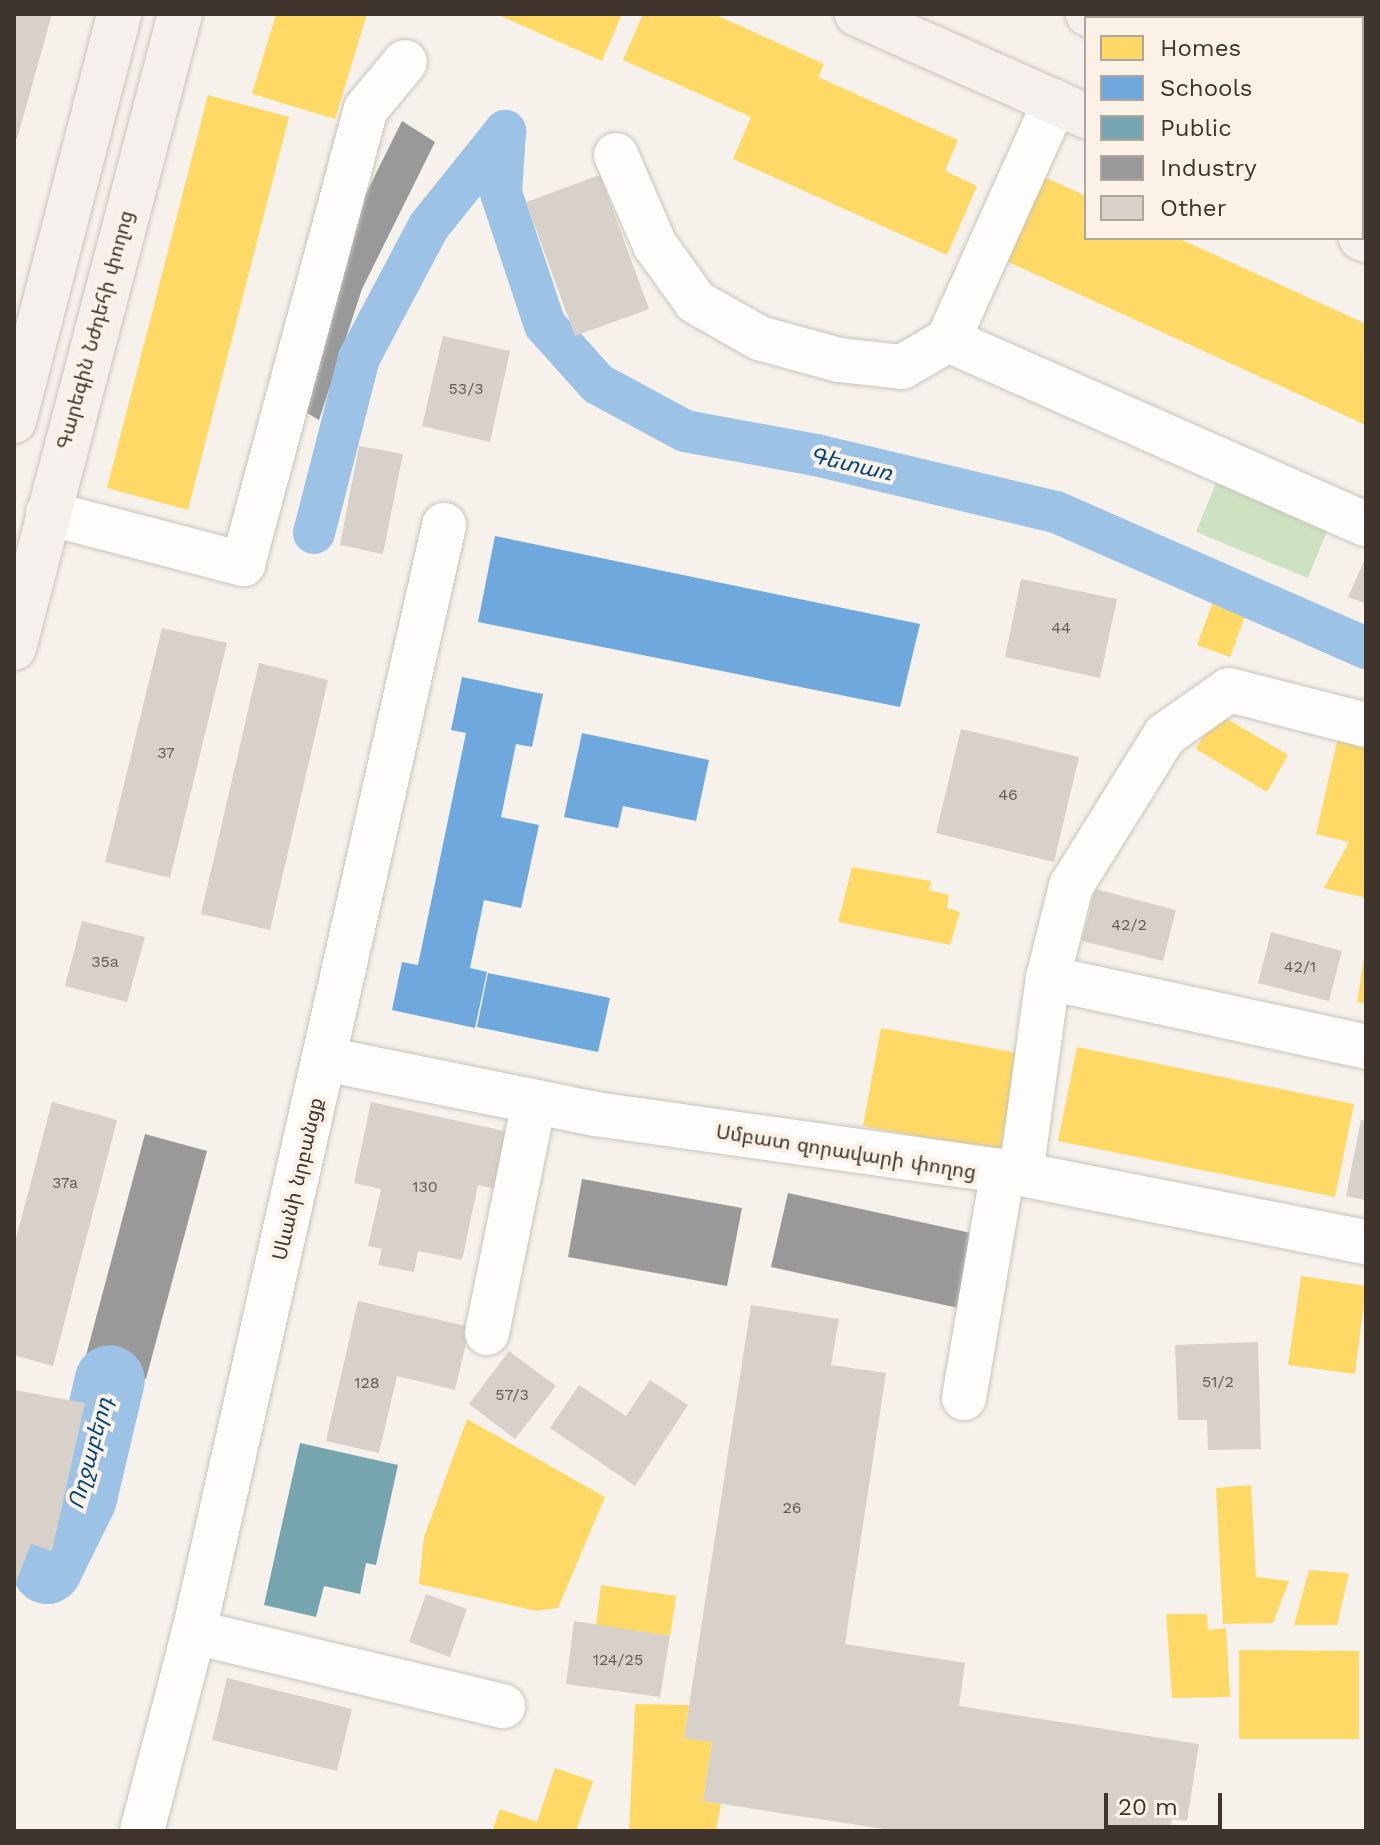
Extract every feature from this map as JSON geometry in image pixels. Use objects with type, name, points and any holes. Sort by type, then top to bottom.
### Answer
[{"type":"main road","points":[[14,421],[119,14]]},
{"type":"main road","name":"Գարեգին Նժդեհի փողոց","points":[[14,648],[180,14]]},
{"type":"main road","points":[[857,14],[1070,109]]},
{"type":"street","points":[[48,513],[243,564],[366,109],[405,62]]},
{"type":"street","points":[[616,155],[655,245],[696,302],[759,338],[839,360],[902,367],[948,340],[1070,109]]},
{"type":"street","points":[[948,340],[1366,524]]},
{"type":"street","name":"Սևանի նրբանցք","points":[[142,1831],[194,1632],[444,525]]},
{"type":"street","points":[[964,1398],[1012,1175],[1048,978],[1071,886],[1140,770],[1165,735],[1202,704],[1229,690],[1366,725]]},
{"type":"street","points":[[1048,978],[1366,1047]]},
{"type":"street","name":"Սմբատ զորավարի փողոց","points":[[325,1059],[534,1102],[1012,1175],[1366,1242]]},
{"type":"street","points":[[487,1333],[534,1102]]},
{"type":"street","points":[[194,1632],[503,1706]]},
{"type":"green space","points":[[1221,471],[1333,516],[1308,578],[1196,532]]},
{"type":"building: Homes","points":[[276,14],[367,14],[335,119],[252,94]]},
{"type":"building: Homes","points":[[496,14],[622,14],[602,61]]},
{"type":"building: Homes","points":[[643,14],[714,14],[824,64],[818,77],[958,140],[945,171],[977,186],[947,255],[733,159],[751,117],[623,60]]},
{"type":"building: Homes","points":[[208,95],[289,117],[188,510],[107,488]]},
{"type":"building: Homes","points":[[1044,177],[1084,195],[1084,240],[1182,240],[1366,324],[1366,425],[1006,261]]},
{"type":"building: Homes","points":[[1214,599],[1247,611],[1230,657],[1197,645]]},
{"type":"building: Homes","points":[[1217,713],[1288,755],[1267,792],[1196,749]]},
{"type":"building: Homes","points":[[1338,737],[1366,744],[1366,898],[1324,888],[1349,842],[1316,834]]},
{"type":"building: Homes","points":[[852,867],[931,881],[929,890],[949,895],[947,908],[960,912],[950,945],[838,922]]},
{"type":"building: Homes","points":[[1366,958],[1366,1004],[1357,1002]]},
{"type":"building: Homes","points":[[881,1028],[1018,1053],[1000,1151],[863,1126]]},
{"type":"building: Homes","points":[[1077,1047],[1354,1104],[1335,1197],[1058,1141]]},
{"type":"building: Homes","points":[[1301,1276],[1366,1286],[1355,1374],[1288,1365]]},
{"type":"building: Homes","points":[[467,1419],[605,1497],[558,1608],[536,1611],[419,1584],[424,1537]]},
{"type":"building: Homes","points":[[1251,1485],[1256,1577],[1289,1581],[1273,1623],[1223,1624],[1216,1488]]},
{"type":"building: Homes","points":[[1309,1570],[1349,1573],[1337,1625],[1294,1625]]},
{"type":"building: Homes","points":[[601,1585],[676,1596],[670,1636],[596,1626]]},
{"type":"building: Homes","points":[[1166,1614],[1207,1614],[1208,1630],[1226,1628],[1230,1697],[1172,1698]]},
{"type":"building: Homes","points":[[1239,1650],[1359,1651],[1359,1739],[1239,1739]]},
{"type":"building: Homes","points":[[635,1704],[689,1705],[684,1738],[712,1742],[703,1801],[721,1804],[716,1831],[629,1831]]},
{"type":"building: Homes","points":[[555,1768],[593,1781],[576,1831],[492,1831],[500,1809],[537,1822]]},
{"type":"building: Schools","points":[[495,536],[920,624],[900,707],[478,622]]},
{"type":"building: Schools","points":[[462,677],[543,694],[532,747],[516,744],[501,817],[539,825],[521,908],[484,900],[470,968],[487,972],[475,1028],[392,1010],[402,962],[418,965],[466,733],[451,730]]},
{"type":"building: Schools","points":[[582,733],[709,760],[696,821],[623,806],[618,828],[564,817]]},
{"type":"building: Schools","points":[[488,973],[610,998],[598,1052],[477,1027]]},
{"type":"building: Public","points":[[300,1443],[398,1465],[376,1565],[366,1563],[360,1594],[324,1586],[316,1617],[264,1605]]},
{"type":"building: Industry","points":[[402,121],[435,142],[362,289],[319,420],[290,403],[327,272]]},
{"type":"building: Industry","points":[[145,1134],[207,1151],[146,1379],[84,1363]]},
{"type":"building: Industry","points":[[582,1179],[742,1208],[727,1286],[568,1257]]},
{"type":"building: Industry","points":[[788,1193],[980,1235],[963,1309],[771,1267]]},
{"type":"building: Other","points":[[14,14],[52,14],[17,139],[14,139]]},
{"type":"building: Other","points":[[600,175],[649,309],[575,336],[526,202]]},
{"type":"building: Other","points":[[443,336],[510,351],[490,442],[422,426]]},
{"type":"building: Other","points":[[359,446],[403,454],[383,554],[340,545]]},
{"type":"building: Other","points":[[1366,557],[1366,604],[1348,597]]},
{"type":"building: Other","points":[[1021,579],[1117,599],[1100,678],[1005,657]]},
{"type":"building: Other","points":[[162,628],[227,643],[170,878],[105,862]]},
{"type":"building: Other","points":[[259,663],[328,680],[270,930],[201,914]]},
{"type":"building: Other","points":[[961,729],[1079,757],[1054,862],[936,833]]},
{"type":"building: Other","points":[[1095,889],[1176,910],[1163,961],[1082,941]]},
{"type":"building: Other","points":[[82,921],[145,937],[127,1002],[65,986]]},
{"type":"building: Other","points":[[1271,932],[1342,951],[1329,1001],[1258,983]]},
{"type":"building: Other","points":[[52,1102],[117,1120],[53,1366],[14,1355],[14,1246]]},
{"type":"building: Other","points":[[371,1102],[518,1134],[506,1191],[478,1185],[462,1260],[418,1251],[414,1272],[378,1265],[382,1249],[368,1246],[381,1189],[354,1183]]},
{"type":"building: Other","points":[[1361,1120],[1366,1121],[1366,1200],[1346,1196]]},
{"type":"building: Other","points":[[358,1301],[470,1327],[455,1390],[397,1376],[379,1453],[326,1441]]},
{"type":"building: Other","points":[[751,1305],[839,1319],[831,1365],[886,1373],[845,1644],[965,1663],[959,1706],[1199,1744],[1187,1821],[1172,1819],[1170,1831],[896,1831],[703,1801],[712,1742],[684,1738]]},
{"type":"building: Other","points":[[1258,1342],[1261,1449],[1208,1450],[1207,1420],[1178,1420],[1175,1345]]},
{"type":"building: Other","points":[[509,1351],[556,1386],[515,1439],[469,1404]]},
{"type":"building: Other","points":[[650,1380],[688,1405],[635,1486],[550,1428],[579,1385],[626,1416]]},
{"type":"building: Other","points":[[14,1390],[85,1403],[52,1551],[31,1544],[14,1587]]},
{"type":"building: Other","points":[[426,1594],[467,1609],[450,1657],[409,1642]]},
{"type":"building: Other","points":[[574,1621],[670,1636],[660,1697],[566,1684]]},
{"type":"building: Other","points":[[227,1678],[352,1709],[337,1771],[212,1740]]},
{"type":"waterway","name":"Գետառ","points":[[505,131],[501,193],[545,325],[598,384],[685,431],[816,455],[1056,512],[1366,648]]},
{"type":"waterway","points":[[314,533],[359,358],[429,226],[505,131]]},
{"type":"waterway","name":"Ողջաբերդ","points":[[47,1569],[82,1498],[110,1380]]}]
